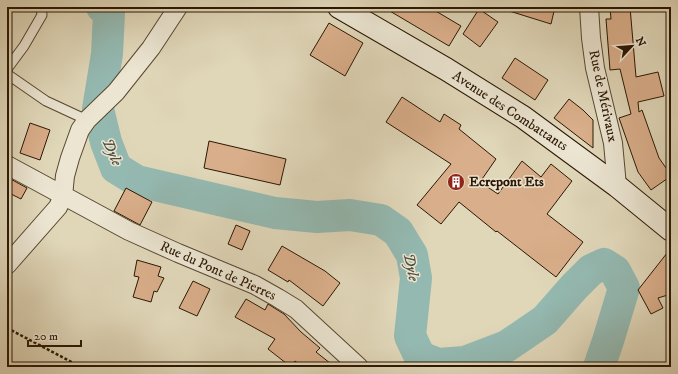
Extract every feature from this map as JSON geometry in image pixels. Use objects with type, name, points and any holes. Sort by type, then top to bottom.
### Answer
[{"type":"main road","name":"Avenue des Combattants","points":[[339,7],[446,69],[523,117],[617,186],[671,230]]},
{"type":"street","points":[[7,265],[58,207],[63,196],[65,176],[70,158],[83,125],[116,92],[150,48],[178,7]]},
{"type":"street","name":"Rue de Mérivaux","points":[[589,7],[591,38],[596,68],[613,143],[617,186]]},
{"type":"street","name":"Rue du Pont de Pierres","points":[[7,165],[136,234],[255,285],[278,298],[296,310],[359,367]]},
{"type":"lane","points":[[7,69],[24,46],[42,15],[41,7]]},
{"type":"lane","points":[[7,74],[83,125]]},
{"type":"path","points":[[7,328],[81,367]]},
{"type":"building","points":[[383,7],[429,7],[461,26],[449,46]]},
{"type":"building","points":[[506,7],[555,7],[551,24],[506,10]]},
{"type":"building","points":[[610,7],[630,7],[636,77],[658,72],[664,96],[638,102],[639,112],[642,110],[659,158],[671,175],[651,190],[638,172],[619,118],[631,114],[620,69],[610,70],[606,19],[611,19]]},
{"type":"building","points":[[479,9],[498,22],[480,47],[463,34]]},
{"type":"building","points":[[329,23],[363,43],[345,76],[310,55]]},
{"type":"building","points":[[515,58],[548,80],[535,100],[502,78]]},
{"type":"building","points":[[402,97],[440,122],[444,114],[461,125],[459,129],[496,159],[480,182],[498,194],[522,161],[541,177],[551,164],[572,181],[547,214],[583,242],[556,277],[459,202],[441,224],[417,205],[451,164],[386,122]]},
{"type":"building","points":[[569,99],[593,120],[593,148],[554,118]]},
{"type":"building","points":[[30,123],[50,130],[40,160],[20,153]]},
{"type":"building","points":[[209,141],[286,159],[280,185],[204,168]]},
{"type":"building","points":[[7,177],[27,188],[21,199],[7,192]]},
{"type":"building","points":[[126,188],[152,202],[140,225],[114,211]]},
{"type":"building","points":[[236,225],[250,231],[242,250],[228,244]]},
{"type":"building","points":[[282,246],[325,271],[340,283],[323,306],[289,280],[288,282],[268,270]]},
{"type":"building","points":[[671,248],[671,294],[658,298],[663,308],[651,314],[638,290]]},
{"type":"building","points":[[137,260],[161,267],[158,276],[164,278],[157,292],[154,291],[151,302],[133,297],[139,277],[134,276]]},
{"type":"building","points":[[193,281],[210,289],[197,316],[179,308]]},
{"type":"building","points":[[246,299],[265,310],[268,304],[284,314],[301,332],[320,348],[316,352],[335,367],[303,367],[295,361],[291,367],[268,349],[275,339],[235,317]]},
{"type":"waterway","name":"Dyle","points":[[102,7],[109,13],[107,54],[98,109],[106,142],[116,168],[137,181],[275,213],[317,217],[350,215],[381,220],[398,232],[412,255],[416,278],[410,336],[420,357],[438,364],[465,362],[507,346],[545,320],[591,270],[604,264],[615,271],[624,288],[599,367]]},
{"type":"place","name":"Ecrepont Ets","points":[[456,182]]}]
